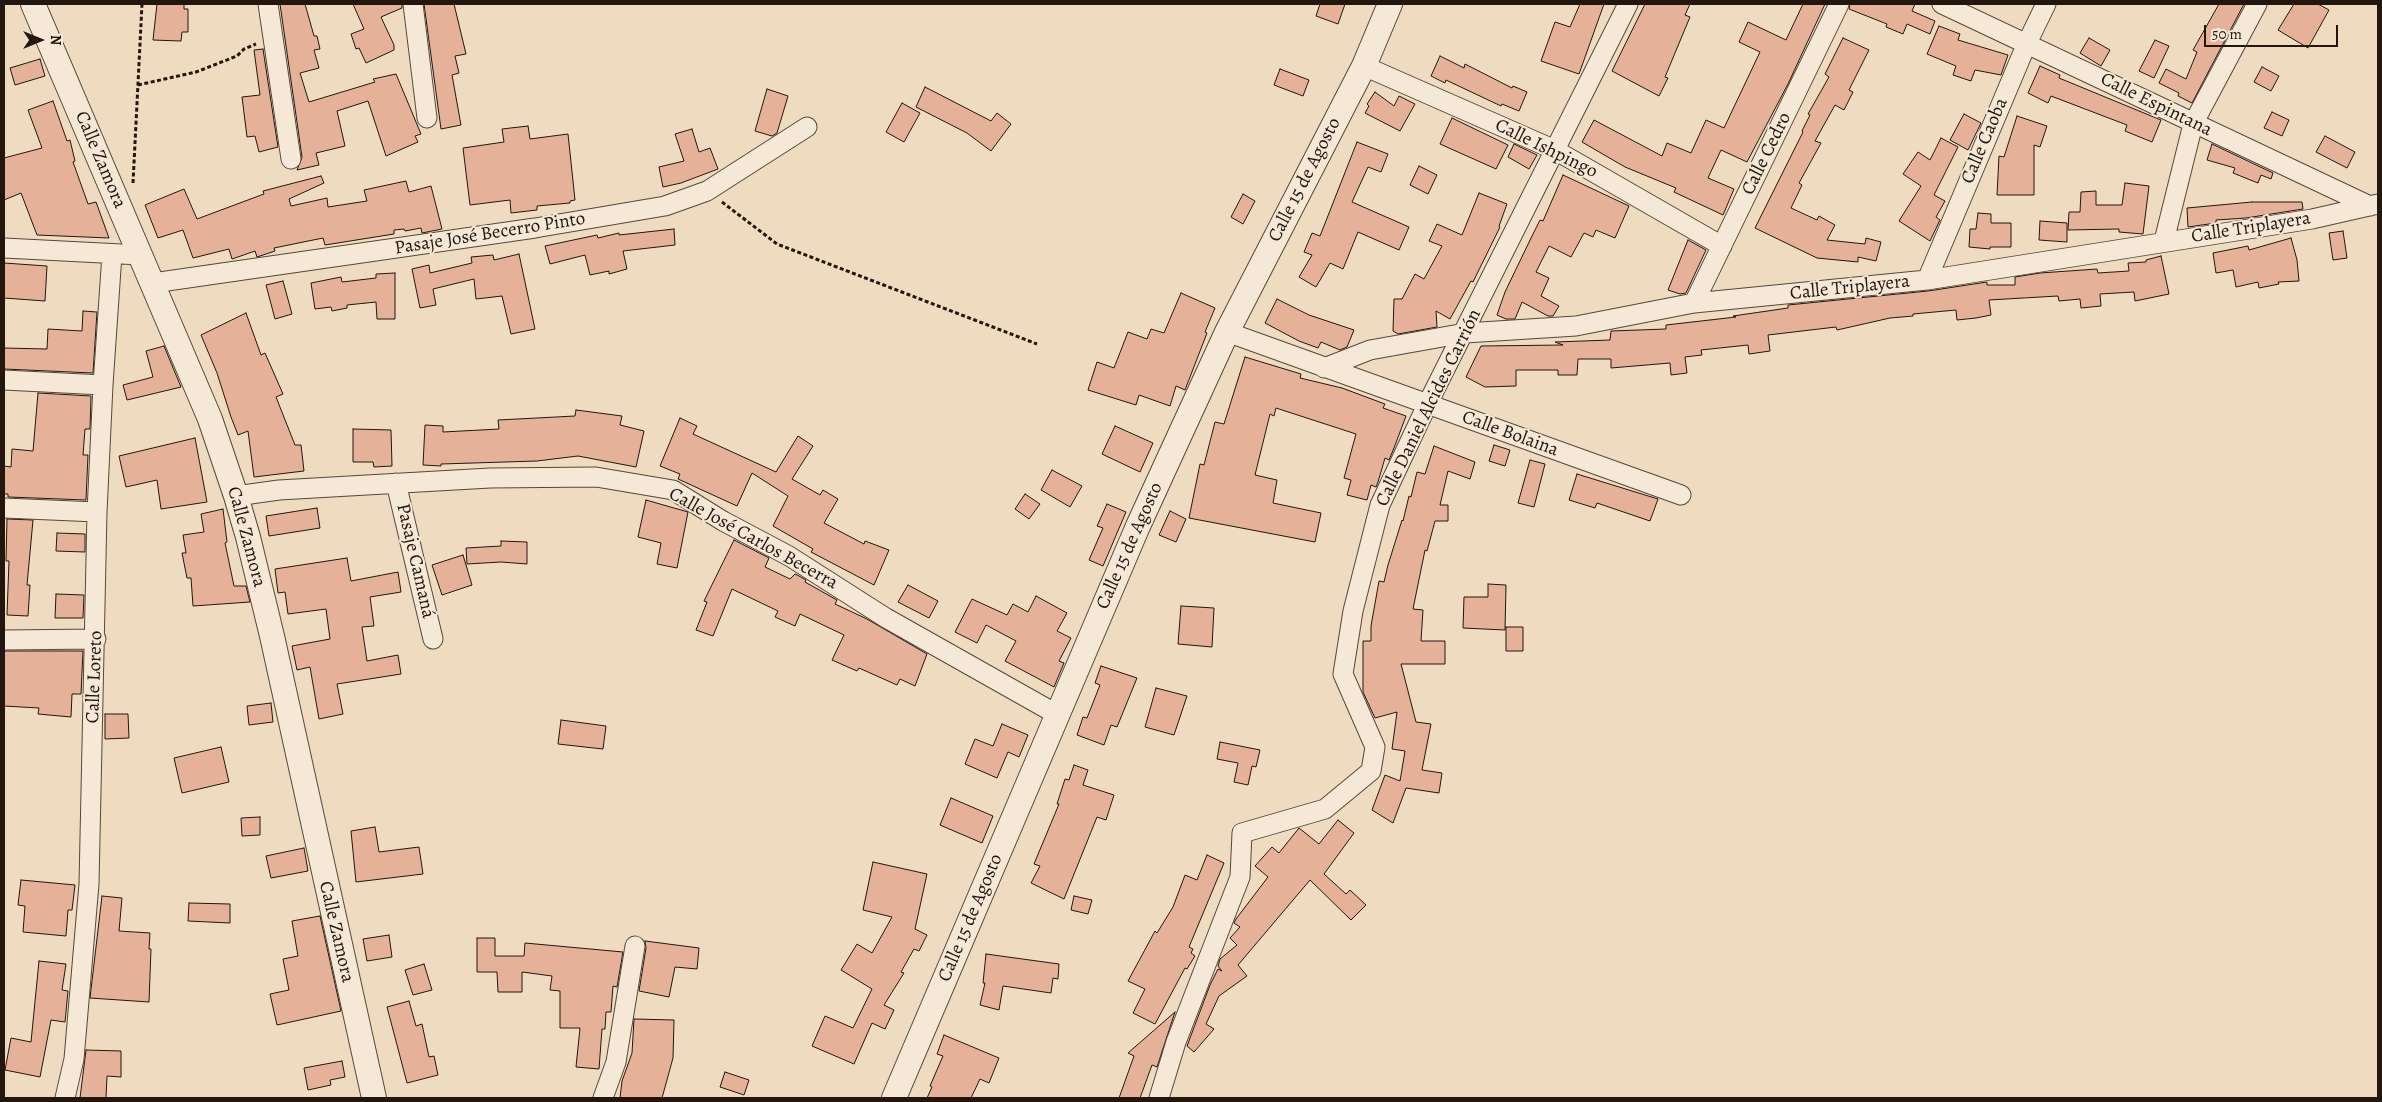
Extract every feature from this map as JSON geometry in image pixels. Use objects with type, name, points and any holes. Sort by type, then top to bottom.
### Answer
[{"type":"street","name":"Calle Zamora","points":[[33,4],[210,419],[236,496],[248,536],[272,636],[374,1098]]},
{"type":"street","points":[[268,4],[292,159]]},
{"type":"street","points":[[413,4],[426,118]]},
{"type":"street","name":"Calle 15 de Agosto","points":[[894,1098],[1138,526],[1227,332],[1364,66],[1390,4]]},
{"type":"street","name":"Calle Daniel Alcides Carrión","points":[[1159,1098],[1179,1033],[1240,877],[1242,832],[1325,809],[1371,770],[1375,747],[1344,674],[1350,629],[1380,505],[1427,405],[1465,333],[1628,4]]},
{"type":"street","name":"Calle Cedro","points":[[1694,303],[1840,4]]},
{"type":"street","name":"Calle Espintana","points":[[1942,4],[2194,124],[2374,205]]},
{"type":"street","name":"Calle Caoba","points":[[1927,280],[2027,43],[2046,4]]},
{"type":"street","points":[[2164,241],[2194,124],[2257,4]]},
{"type":"street","name":"Calle Ishpingo","points":[[1364,66],[1555,150],[1722,246]]},
{"type":"street","name":"Pasaje José Becerro Pinto","points":[[153,283],[655,208],[707,191],[806,127]]},
{"type":"street","name":"Calle Triplayera","points":[[1324,368],[1370,350],[1465,333],[1576,326],[1694,303],[1927,280],[2312,219],[2374,205]]},
{"type":"street","points":[[4,248],[141,255]]},
{"type":"street","name":"Calle Loreto","points":[[65,1098],[74,1059],[89,884],[102,385],[112,254]]},
{"type":"street","name":"Calle Bolaina","points":[[1227,332],[1681,495]]},
{"type":"street","points":[[4,380],[102,385]]},
{"type":"street","name":"Calle José Carlos Becerra","points":[[236,496],[279,490],[490,478],[596,477],[673,490],[789,556],[886,618],[1058,715]]},
{"type":"street","name":"Pasaje Camaná","points":[[396,484],[433,639]]},
{"type":"street","points":[[4,508],[98,512]]},
{"type":"street","points":[[4,640],[96,639]]},
{"type":"street","points":[[603,1098],[616,1062],[635,946]]},
{"type":"path","points":[[132,191],[142,4]]},
{"type":"path","points":[[138,85],[196,72],[237,56],[244,49],[273,40]]},
{"type":"path","points":[[707,191],[777,244],[1037,344]]},
{"type":"building","points":[[157,4],[184,4],[184,9],[188,9],[188,32],[182,32],[181,41],[153,40]]},
{"type":"building","points":[[280,4],[305,4],[314,36],[317,36],[320,49],[314,50],[319,68],[300,73],[309,102],[375,82],[373,79],[396,74],[421,134],[415,136],[418,142],[386,156],[368,101],[337,111],[345,146],[316,153],[319,165],[297,170],[302,157]]},
{"type":"building","points":[[353,4],[402,4],[402,8],[381,17],[394,45],[394,50],[366,63],[359,48],[356,49],[351,34],[364,29]]},
{"type":"building","points":[[424,4],[454,4],[466,54],[455,56],[459,73],[452,75],[461,125],[441,129]]},
{"type":"building","points":[[1320,4],[1345,4],[1338,24],[1316,16]]},
{"type":"building","points":[[1580,4],[1604,4],[1579,74],[1541,61],[1555,22],[1570,27]]},
{"type":"building","points":[[1645,4],[1690,4],[1685,15],[1690,17],[1665,77],[1668,78],[1659,96],[1612,71]]},
{"type":"building","points":[[1803,4],[1825,4],[1788,84],[1747,162],[1721,150],[1708,178],[1734,189],[1723,215],[1674,192],[1676,188],[1625,167],[1582,142],[1594,120],[1662,156],[1667,143],[1691,153],[1706,120],[1724,128],[1760,52],[1739,42],[1748,22],[1786,40]]},
{"type":"building","points":[[1850,4],[1915,4],[1912,11],[1935,21],[1930,34],[1907,24],[1903,34],[1886,27],[1887,24],[1849,9]]},
{"type":"building","points":[[2219,4],[2244,4],[2192,103],[2178,96],[2179,93],[2159,83],[2166,69],[2186,79],[2197,52],[2193,50]]},
{"type":"building","points":[[2294,4],[2318,4],[2329,10],[2308,48],[2278,30]]},
{"type":"building","points":[[1939,26],[1960,34],[1958,40],[2008,55],[2001,75],[1975,70],[1971,81],[1953,75],[1956,66],[1927,54]]},
{"type":"building","points":[[1843,38],[1869,50],[1849,90],[1853,92],[1844,110],[1835,105],[1815,141],[1821,143],[1799,183],[1802,185],[1791,208],[1817,220],[1819,216],[1835,225],[1827,240],[1865,244],[1866,238],[1881,242],[1876,261],[1858,257],[1858,262],[1817,258],[1755,228],[1803,132],[1810,115],[1808,114],[1829,77],[1825,74]]},
{"type":"building","points":[[2089,38],[2110,50],[2101,66],[2080,53]]},
{"type":"building","points":[[2155,40],[2169,46],[2154,78],[2139,71]]},
{"type":"building","points":[[263,49],[278,147],[259,152],[255,136],[247,137],[242,97],[260,95],[254,50]]},
{"type":"building","points":[[1440,56],[1464,68],[1465,64],[1512,88],[1513,86],[1527,92],[1519,111],[1502,104],[1501,106],[1446,80],[1445,83],[1431,76]]},
{"type":"building","points":[[40,59],[45,76],[15,85],[10,68]]},
{"type":"building","points":[[2040,66],[2060,75],[2059,78],[2161,120],[2152,142],[2125,131],[2127,125],[2051,96],[2048,103],[2028,93]]},
{"type":"building","points":[[2262,67],[2279,76],[2271,91],[2254,82]]},
{"type":"building","points":[[1280,69],[1309,80],[1303,96],[1274,85]]},
{"type":"building","points":[[925,87],[991,121],[997,113],[1011,124],[991,151],[967,133],[916,107]]},
{"type":"building","points":[[767,89],[788,96],[777,133],[772,136],[755,131]]},
{"type":"building","points":[[1375,92],[1394,106],[1399,96],[1415,104],[1400,131],[1365,113],[1369,106],[1367,104]]},
{"type":"building","points":[[53,101],[67,141],[70,140],[75,161],[73,162],[88,204],[96,202],[109,238],[37,235],[21,193],[4,200],[4,158],[42,148],[28,110]]},
{"type":"building","points":[[902,103],[920,113],[904,142],[886,132]]},
{"type":"building","points":[[2272,112],[2289,120],[2282,136],[2264,128]]},
{"type":"building","points":[[1964,114],[1981,123],[1968,150],[1950,140]]},
{"type":"building","points":[[2017,116],[2047,126],[2040,147],[2034,145],[2034,195],[1997,195],[1999,156],[2004,157]]},
{"type":"building","points":[[1452,118],[1508,145],[1496,169],[1440,144]]},
{"type":"building","points":[[528,126],[530,139],[568,134],[575,200],[570,201],[570,203],[537,206],[537,210],[511,213],[510,200],[470,205],[463,148],[504,142],[502,129]]},
{"type":"building","points":[[692,129],[699,152],[710,148],[718,169],[681,183],[663,187],[659,167],[684,161],[675,134]]},
{"type":"building","points":[[2325,136],[2355,152],[2347,168],[2316,152]]},
{"type":"building","points":[[1941,138],[1958,147],[1934,195],[1945,201],[1936,217],[1940,220],[1930,241],[1899,221],[1921,186],[1903,174],[1918,152],[1930,160]]},
{"type":"building","points":[[1357,142],[1388,154],[1381,172],[1368,167],[1352,202],[1409,227],[1399,250],[1358,232],[1343,269],[1330,263],[1316,287],[1299,277],[1312,255],[1304,252],[1312,233],[1320,236]]},
{"type":"building","points":[[1514,144],[1537,155],[1529,169],[1508,157]]},
{"type":"building","points":[[2212,144],[2273,173],[2271,179],[2261,175],[2258,183],[2233,173],[2235,168],[2207,160]]},
{"type":"building","points":[[1419,166],[1437,175],[1428,194],[1410,185]]},
{"type":"building","points":[[1563,175],[1629,206],[1615,238],[1596,230],[1593,237],[1584,233],[1571,257],[1549,246],[1536,272],[1549,278],[1541,296],[1559,306],[1553,316],[1548,316],[1522,302],[1515,319],[1506,319],[1497,315],[1505,292],[1540,220],[1543,221]]},
{"type":"building","points":[[321,176],[324,183],[289,199],[291,206],[327,198],[328,207],[367,201],[364,190],[406,181],[409,192],[431,186],[442,229],[422,233],[421,228],[405,231],[404,229],[394,230],[394,234],[325,245],[323,238],[274,248],[275,251],[257,257],[255,251],[232,259],[229,249],[193,258],[183,230],[158,238],[145,205],[184,189],[197,219],[264,194],[263,191]]},
{"type":"building","points":[[2125,183],[2149,186],[2143,234],[2119,232],[2119,229],[2068,230],[2069,212],[2080,212],[2081,192],[2096,191],[2096,205],[2122,205]]},
{"type":"building","points":[[1479,193],[1507,204],[1500,227],[1473,282],[1471,281],[1450,319],[1436,311],[1437,327],[1398,334],[1393,331],[1394,299],[1402,299],[1415,274],[1424,279],[1442,246],[1429,241],[1437,224],[1462,235]]},
{"type":"building","points":[[1243,194],[1255,201],[1243,224],[1231,217]]},
{"type":"building","points":[[2252,202],[2302,202],[2303,209],[2246,218],[2216,220],[2216,223],[2188,227],[2187,208]]},
{"type":"building","points":[[1978,213],[1991,214],[1991,223],[2011,223],[2011,247],[1990,247],[1990,249],[1969,247],[1970,229],[1976,229]]},
{"type":"building","points":[[2040,221],[2067,223],[2067,242],[2039,240]]},
{"type":"building","points":[[674,229],[675,245],[623,251],[627,269],[609,274],[609,271],[590,275],[585,255],[550,264],[545,246],[597,235],[598,238],[619,233],[619,235]]},
{"type":"building","points":[[2343,231],[2347,258],[2333,260],[2329,233]]},
{"type":"building","points":[[2291,238],[2297,260],[2299,281],[2278,282],[2279,284],[2259,288],[2258,282],[2236,287],[2233,270],[2216,273],[2213,253],[2248,246],[2249,250]]},
{"type":"building","points":[[1688,240],[1706,250],[1686,293],[1680,294],[1668,290]]},
{"type":"building","points":[[519,254],[535,329],[511,334],[502,296],[476,299],[474,279],[433,289],[436,305],[420,308],[412,269],[429,265],[430,273],[472,263],[471,257],[493,255],[494,260]]},
{"type":"building","points":[[2161,256],[2169,294],[2135,301],[2134,292],[2100,294],[2101,306],[2081,308],[2080,299],[2059,301],[2058,296],[1989,300],[1991,315],[1976,318],[1957,320],[1956,310],[1913,314],[1913,316],[1890,318],[1837,330],[1836,327],[1768,335],[1770,351],[1749,354],[1748,345],[1701,350],[1702,355],[1685,357],[1687,373],[1671,375],[1670,363],[1611,368],[1611,359],[1578,359],[1577,375],[1558,375],[1558,370],[1516,370],[1516,386],[1485,387],[1466,377],[1481,346],[1563,345],[1555,342],[1610,340],[1611,331],[1666,329],[1666,325],[1736,317],[1733,316],[1788,308],[1788,305],[1928,291],[1987,282],[1987,285],[2015,285],[2015,277],[2040,273],[2097,269],[2098,273],[2129,271],[2128,263],[2146,262],[2146,260]]},
{"type":"building","points":[[4,263],[47,266],[45,301],[4,298]]},
{"type":"building","points":[[395,273],[395,319],[377,319],[376,302],[347,305],[347,308],[332,311],[331,307],[315,309],[311,283],[341,277],[342,282],[376,278],[376,274]]},
{"type":"building","points":[[283,281],[292,314],[275,319],[266,285]]},
{"type":"building","points":[[1181,293],[1215,308],[1185,390],[1176,386],[1170,406],[1139,395],[1136,405],[1088,390],[1097,362],[1114,368],[1128,332],[1147,339],[1151,329],[1164,333]]},
{"type":"building","points":[[1277,299],[1309,315],[1354,330],[1347,347],[1340,350],[1321,342],[1318,348],[1299,341],[1265,323]]},
{"type":"building","points":[[83,311],[97,312],[93,373],[4,369],[4,348],[47,349],[48,329],[82,331]]},
{"type":"building","points":[[246,313],[261,355],[265,353],[283,394],[276,397],[295,445],[301,445],[304,471],[254,477],[248,431],[238,435],[231,417],[217,373],[201,335]]},
{"type":"building","points":[[164,346],[181,387],[127,400],[123,385],[153,377],[146,351]]},
{"type":"building","points":[[1245,357],[1301,374],[1300,378],[1342,388],[1385,404],[1383,408],[1406,416],[1389,460],[1385,458],[1376,487],[1371,485],[1367,500],[1347,495],[1351,480],[1344,478],[1356,434],[1276,408],[1274,416],[1270,414],[1255,475],[1277,480],[1273,503],[1321,513],[1315,542],[1189,518],[1200,464],[1204,465],[1215,422],[1224,424]]},
{"type":"building","points":[[38,393],[91,396],[90,429],[85,429],[83,455],[88,455],[86,500],[8,497],[8,494],[4,494],[4,466],[11,467],[12,449],[33,451]]},
{"type":"building","points":[[576,410],[622,416],[620,425],[644,431],[636,467],[578,456],[537,461],[441,464],[441,466],[423,465],[425,425],[443,426],[443,432],[499,429],[498,420],[575,416]]},
{"type":"building","points":[[680,418],[697,426],[693,434],[776,472],[798,436],[813,446],[792,479],[820,495],[823,490],[838,499],[824,523],[864,544],[865,541],[889,550],[874,585],[811,552],[813,549],[773,526],[788,496],[752,473],[737,506],[678,479],[680,474],[660,466]]},
{"type":"building","points":[[1115,426],[1153,443],[1140,472],[1102,454]]},
{"type":"building","points":[[353,429],[391,430],[392,466],[374,467],[373,462],[353,462]]},
{"type":"building","points":[[195,438],[207,502],[161,509],[157,480],[126,487],[119,456]]},
{"type":"building","points":[[1494,445],[1510,450],[1505,466],[1489,461]]},
{"type":"building","points":[[1434,446],[1475,462],[1470,479],[1448,471],[1440,505],[1448,505],[1448,521],[1435,521],[1427,551],[1425,550],[1413,609],[1423,610],[1421,641],[1445,641],[1445,664],[1401,664],[1416,722],[1431,724],[1422,770],[1442,773],[1439,793],[1406,788],[1393,823],[1372,810],[1385,775],[1400,781],[1405,751],[1392,749],[1397,712],[1375,718],[1363,692],[1363,641],[1371,641],[1371,626],[1379,581],[1384,582],[1417,472],[1425,474]]},
{"type":"building","points":[[1530,460],[1545,464],[1534,507],[1518,503]]},
{"type":"building","points":[[1052,470],[1082,486],[1070,507],[1041,490]]},
{"type":"building","points":[[1577,474],[1658,499],[1650,521],[1597,503],[1595,508],[1569,500]]},
{"type":"building","points":[[1025,494],[1040,504],[1029,519],[1015,509]]},
{"type":"building","points":[[646,500],[688,512],[677,568],[657,564],[661,543],[638,537]]},
{"type":"building","points":[[1107,504],[1126,512],[1103,566],[1089,560],[1103,528],[1097,526]]},
{"type":"building","points":[[317,508],[320,528],[269,536],[266,516]]},
{"type":"building","points":[[223,509],[227,542],[225,543],[234,586],[246,586],[250,602],[193,606],[191,578],[187,578],[182,553],[186,553],[183,535],[204,532],[201,514]]},
{"type":"building","points":[[1170,511],[1186,519],[1176,542],[1159,535]]},
{"type":"building","points":[[7,519],[33,520],[27,585],[30,585],[28,616],[7,615],[9,561],[6,561]]},
{"type":"building","points":[[57,533],[85,534],[85,552],[56,551]]},
{"type":"building","points":[[734,540],[769,558],[765,567],[790,579],[795,574],[799,576],[806,580],[805,582],[837,600],[835,604],[867,619],[927,654],[915,686],[900,679],[897,685],[859,668],[857,671],[832,660],[844,635],[800,614],[795,626],[775,617],[778,611],[732,589],[713,636],[696,630],[707,602],[704,601]]},
{"type":"building","points":[[501,541],[527,542],[527,564],[501,562],[467,564],[466,548],[501,546]]},
{"type":"building","points":[[463,555],[472,585],[442,595],[432,565]]},
{"type":"building","points":[[347,558],[351,581],[398,572],[401,592],[370,597],[374,626],[362,627],[367,661],[398,655],[401,674],[337,684],[343,714],[319,719],[310,667],[297,670],[292,646],[330,639],[326,609],[288,614],[285,592],[278,593],[275,569]]},
{"type":"building","points":[[1488,584],[1506,585],[1505,630],[1463,628],[1464,597],[1488,597]]},
{"type":"building","points":[[908,585],[938,601],[929,618],[898,602]]},
{"type":"building","points":[[56,594],[84,595],[83,618],[55,618]]},
{"type":"building","points":[[1036,596],[1067,613],[1057,631],[1071,638],[1059,661],[1064,663],[1054,687],[1005,661],[1016,641],[986,625],[977,643],[955,632],[972,599],[1007,615],[1013,604],[1028,612]]},
{"type":"building","points":[[1181,606],[1214,608],[1212,647],[1178,644]]},
{"type":"building","points":[[1506,627],[1523,627],[1523,651],[1506,651]]},
{"type":"building","points":[[4,651],[83,651],[81,694],[72,694],[71,717],[38,714],[39,708],[4,706]]},
{"type":"building","points":[[1101,666],[1137,678],[1117,727],[1111,725],[1104,745],[1077,735],[1083,717],[1087,718],[1100,685],[1095,683]]},
{"type":"building","points":[[1156,688],[1187,696],[1174,735],[1145,727]]},
{"type":"building","points":[[271,703],[273,722],[249,725],[247,706]]},
{"type":"building","points":[[105,714],[128,714],[129,738],[105,739]]},
{"type":"building","points":[[561,720],[606,726],[603,749],[558,744]]},
{"type":"building","points":[[1002,724],[1028,735],[1019,757],[1008,752],[997,778],[965,764],[975,739],[993,746]]},
{"type":"building","points":[[1220,742],[1260,750],[1256,767],[1252,766],[1248,785],[1234,782],[1238,763],[1217,759]]},
{"type":"building","points":[[221,747],[229,782],[182,793],[174,758]]},
{"type":"building","points":[[1074,765],[1088,770],[1083,785],[1114,795],[1106,820],[1097,817],[1064,899],[1031,883],[1040,866],[1034,864],[1059,804],[1057,804],[1065,779],[1069,780]]},
{"type":"building","points":[[951,798],[993,816],[982,843],[940,825]]},
{"type":"building","points":[[260,817],[260,835],[242,836],[241,818]]},
{"type":"building","points":[[1338,820],[1354,833],[1324,874],[1346,894],[1350,890],[1366,905],[1351,920],[1310,880],[1238,965],[1247,976],[1219,996],[1206,1024],[1214,1029],[1194,1052],[1187,1046],[1210,985],[1218,969],[1222,971],[1218,966],[1220,959],[1237,945],[1230,938],[1240,927],[1234,923],[1268,877],[1255,866],[1272,847],[1279,853],[1299,828],[1319,844]]},
{"type":"building","points":[[375,827],[379,852],[419,847],[423,874],[356,882],[351,831]]},
{"type":"building","points":[[304,848],[308,871],[271,878],[266,856]]},
{"type":"building","points":[[1207,855],[1224,863],[1189,947],[1193,949],[1191,953],[1195,956],[1187,969],[1185,968],[1155,1024],[1133,1013],[1145,989],[1128,981],[1155,931],[1157,933],[1173,907],[1185,875],[1197,880]]},
{"type":"building","points":[[873,862],[927,874],[915,929],[927,935],[919,951],[914,949],[901,972],[904,973],[884,1005],[894,1010],[885,1029],[872,1023],[854,1064],[812,1046],[825,1016],[853,1028],[872,989],[841,970],[857,944],[872,953],[892,917],[863,910]]},
{"type":"building","points":[[21,880],[75,885],[72,910],[68,910],[66,936],[23,932],[25,906],[18,905]]},
{"type":"building","points":[[102,896],[122,898],[119,931],[150,933],[149,1002],[90,998]]},
{"type":"building","points":[[1074,896],[1092,900],[1088,914],[1071,910]]},
{"type":"building","points":[[189,903],[230,904],[230,923],[188,921]]},
{"type":"building","points":[[320,916],[341,1011],[277,1025],[270,994],[289,990],[283,959],[298,956],[292,921]]},
{"type":"building","points":[[389,935],[392,957],[367,961],[363,939]]},
{"type":"building","points":[[477,938],[495,938],[495,956],[524,956],[525,943],[623,952],[617,987],[613,986],[611,1012],[606,1012],[605,1029],[602,1029],[599,1069],[576,1067],[580,1028],[560,1028],[560,991],[550,990],[552,976],[522,972],[522,992],[498,992],[497,972],[477,972]]},
{"type":"building","points":[[645,941],[699,948],[697,969],[675,967],[669,997],[639,991],[646,948]]},
{"type":"building","points":[[986,954],[1059,964],[1058,979],[1053,978],[1051,993],[1003,986],[999,1010],[980,1005],[985,983],[983,983]]},
{"type":"building","points":[[39,961],[66,964],[62,990],[68,991],[65,1022],[51,1020],[40,1077],[5,1070],[11,1038],[31,1042]]},
{"type":"building","points":[[424,964],[432,990],[413,995],[405,970]]},
{"type":"building","points":[[409,1001],[416,1026],[422,1024],[429,1057],[434,1056],[438,1075],[407,1083],[387,1007]]},
{"type":"building","points":[[1175,1012],[1157,1067],[1152,1065],[1140,1098],[1119,1098],[1134,1056],[1128,1053]]},
{"type":"building","points":[[634,1019],[674,1020],[673,1058],[662,1098],[620,1098],[622,1081],[632,1053]]},
{"type":"building","points":[[944,1035],[999,1058],[989,1083],[980,1079],[971,1098],[927,1098],[943,1056],[937,1054]]},
{"type":"building","points":[[86,1050],[121,1051],[121,1077],[107,1076],[106,1098],[80,1098]]},
{"type":"building","points":[[342,1061],[345,1077],[330,1080],[331,1085],[308,1090],[304,1068]]},
{"type":"building","points":[[725,1072],[749,1080],[744,1095],[720,1087]]}]
